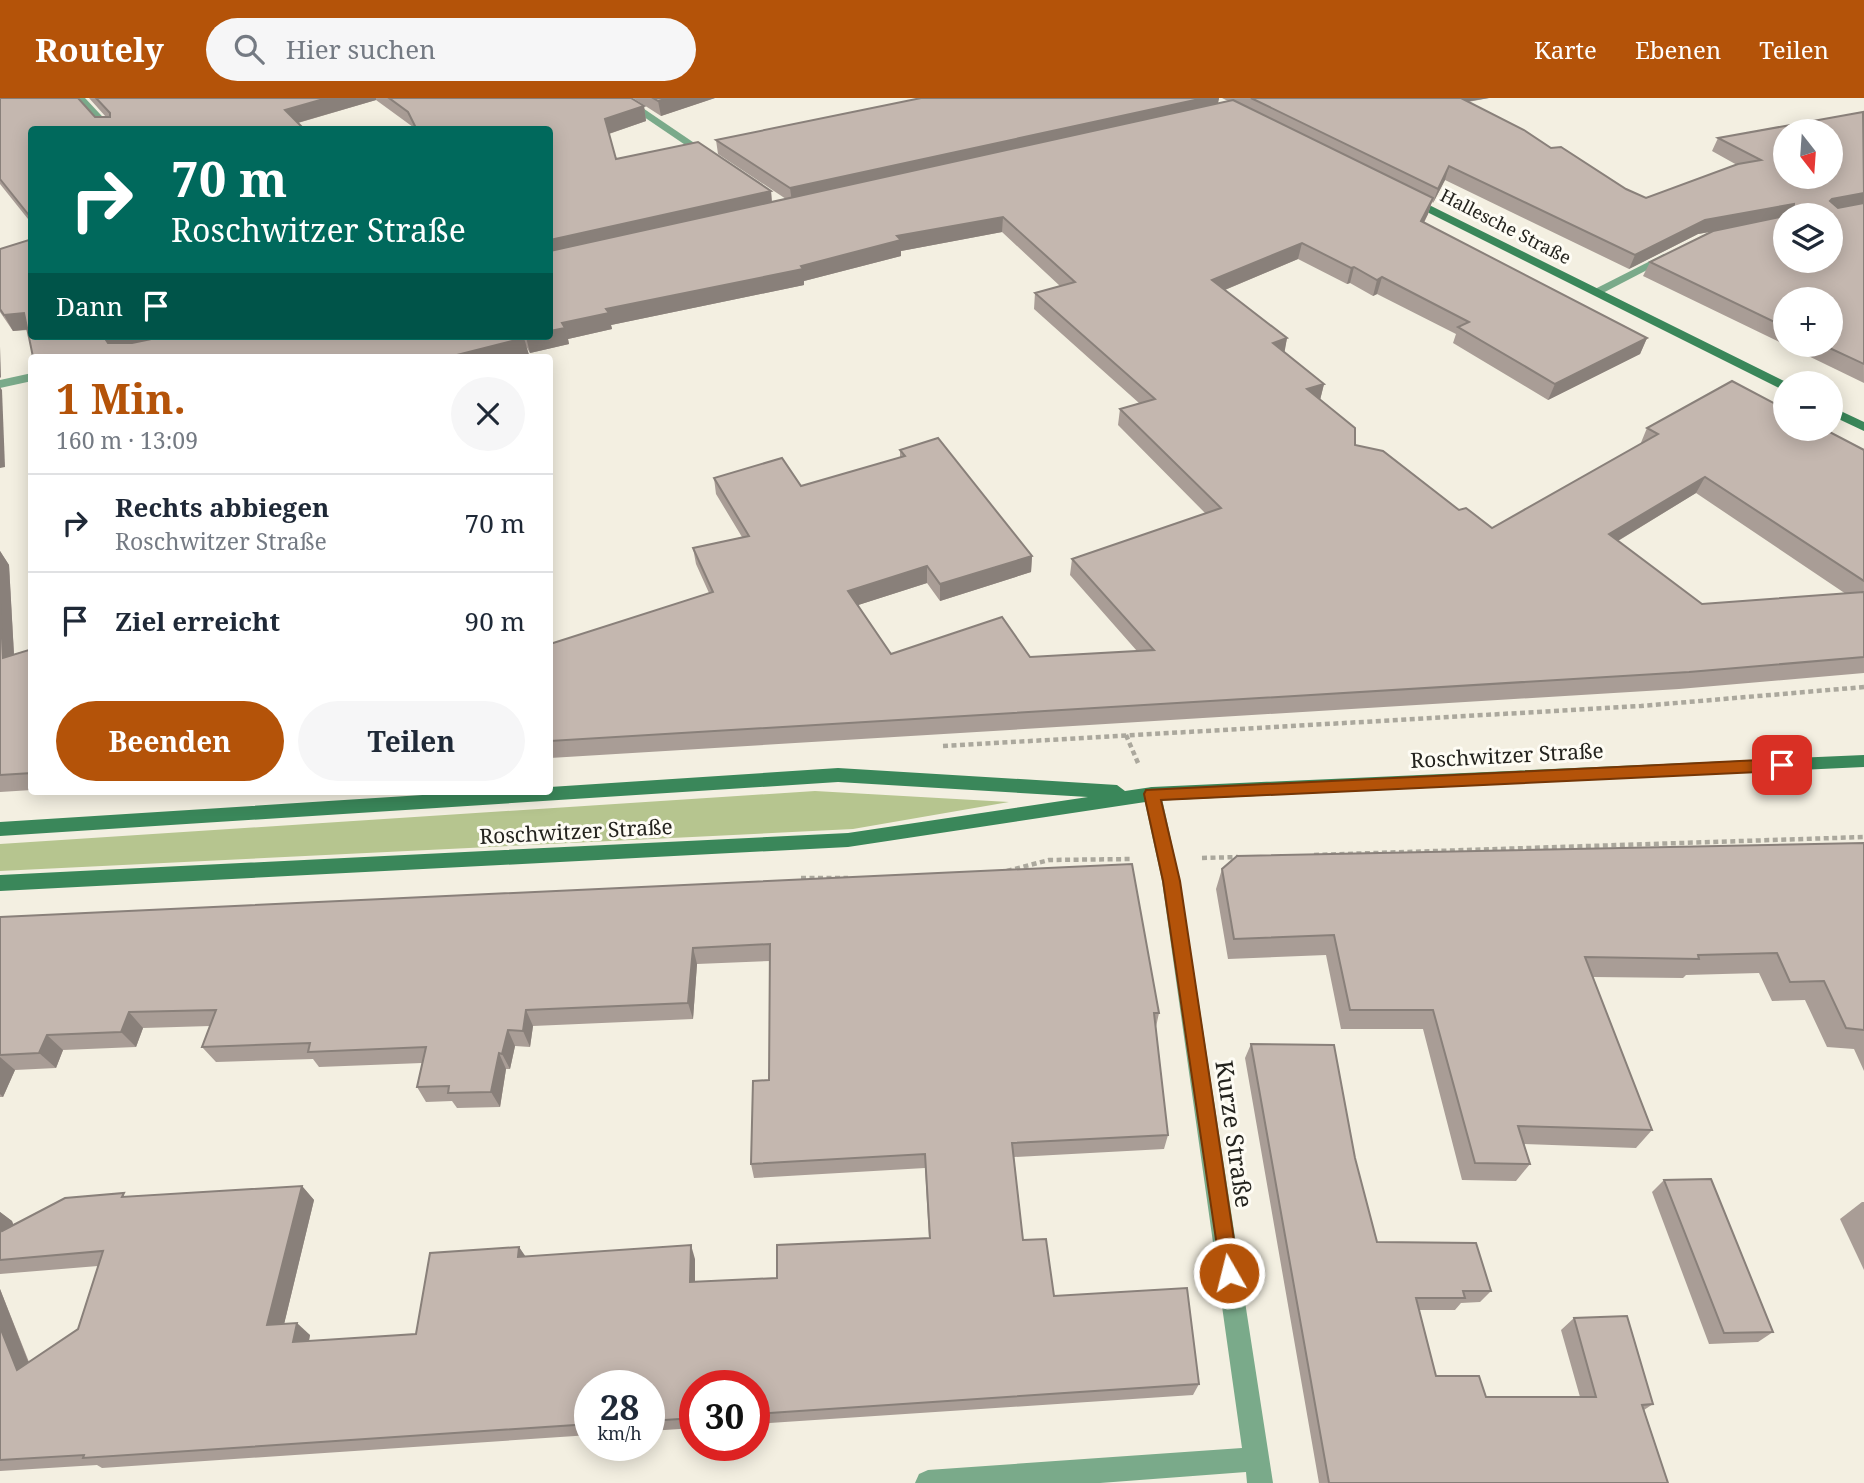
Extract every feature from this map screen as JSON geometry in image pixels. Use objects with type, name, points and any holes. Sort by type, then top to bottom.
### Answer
[{"type":"main road","name":"Hallesche Straße","points":[[1395,192],[1773,381]]},
{"type":"main road","points":[[1843,416],[1864,427]]},
{"type":"main road","name":"Roschwitzer Straße","points":[[0,883],[848,840],[1152,794],[1864,761]]},
{"type":"main road","name":"Roschwitzer Straße","points":[[553,793],[838,775],[1152,794]]},
{"type":"main road","name":"Roschwitzer Straße","points":[[0,829],[528,795]]},
{"type":"street","points":[[80,98],[106,126]]},
{"type":"street","points":[[621,98],[722,164]]},
{"type":"street","points":[[1595,292],[1681,250]]},
{"type":"street","points":[[0,384],[28,378]]},
{"type":"street","name":"Kurze Straße","points":[[1152,794],[1167,859],[1258,1471]]},
{"type":"street","points":[[928,1483],[1258,1471]]},
{"type":"path","points":[[937,746],[1641,706],[1864,687]]},
{"type":"path","points":[[1307,855],[1864,837]]},
{"type":"path","points":[[1003,871],[1049,860],[1251,856]]},
{"type":"path","points":[[788,878],[857,878]]},
{"type":"green space","points":[[815,791],[1009,802],[853,829],[0,871],[0,844]]},
{"type":"building","points":[[0,98],[78,98],[95,117],[110,117],[110,113],[96,98],[327,98],[285,110],[301,126],[28,126],[28,214],[0,179]]},
{"type":"building","points":[[389,98],[631,98],[644,106],[605,119],[616,159],[698,142],[771,191],[553,239],[553,126],[415,126],[408,112]]},
{"type":"building","points":[[921,98],[1204,98],[790,188],[716,140]]},
{"type":"building","points":[[1251,98],[1461,98],[1524,130],[1551,148],[1561,147],[1626,189],[1646,198],[1738,164],[1761,160],[1718,138],[1773,128],[1773,189],[1843,189],[1843,119],[1824,119],[1863,112],[1864,193],[1832,199],[1830,201],[1832,203],[1773,203],[1773,208],[1705,220],[1635,255],[1449,166],[1438,189]]},
{"type":"building","points":[[1233,100],[1433,198],[1421,221],[1647,338],[1555,384],[1458,327],[1469,322],[1382,277],[1377,280],[1302,243],[1212,280],[1287,338],[1273,343],[1324,384],[1307,389],[1355,428],[1355,445],[1383,451],[1459,510],[1466,508],[1492,528],[1658,434],[1647,428],[1732,381],[1773,403],[1773,441],[1843,439],[1864,450],[1864,581],[1705,477],[1609,534],[1702,604],[1864,592],[1864,657],[1689,672],[553,741],[553,643],[713,592],[693,548],[749,536],[714,478],[782,458],[801,486],[905,456],[900,450],[938,438],[1032,556],[940,584],[927,566],[848,591],[891,654],[1002,617],[1030,657],[1154,650],[1072,559],[1221,508],[1120,409],[1155,399],[1035,293],[1075,282],[1003,217],[897,236],[901,240],[801,266],[803,269],[606,309],[609,313],[562,323],[565,328],[553,330],[553,250]]},
{"type":"building","points":[[1864,203],[1864,364],[1843,354],[1843,287],[1773,287],[1773,321],[1650,262],[1713,231],[1773,218],[1773,273],[1843,273],[1843,207]]},
{"type":"building","points":[[28,240],[28,333],[24,313],[4,315],[0,309],[0,249]]},
{"type":"building","points":[[30,340],[106,340],[108,343],[132,343],[147,340],[516,340],[461,354],[32,354]]},
{"type":"building","points":[[0,599],[3,658],[28,650],[28,773],[0,775]]},
{"type":"building","points":[[1864,843],[1864,1030],[1846,1028],[1824,981],[1790,982],[1777,953],[1698,955],[1699,959],[1585,957],[1652,1130],[1518,1126],[1530,1164],[1475,1163],[1433,1010],[1350,1010],[1334,935],[1234,939],[1222,869],[1237,856]]},
{"type":"building","points":[[1132,864],[1159,1013],[1154,1013],[1168,1135],[1012,1143],[1023,1240],[1046,1239],[1054,1296],[1187,1288],[1199,1384],[770,1413],[770,1370],[679,1370],[679,1419],[665,1420],[665,1370],[574,1370],[574,1425],[83,1458],[84,1455],[0,1460],[0,1327],[17,1370],[78,1329],[103,1251],[0,1260],[0,1226],[2,1231],[65,1198],[302,1186],[267,1325],[297,1323],[293,1342],[416,1334],[430,1253],[519,1247],[518,1257],[691,1245],[690,1282],[777,1278],[777,1245],[930,1238],[925,1154],[751,1164],[753,1081],[769,1080],[770,944],[693,948],[688,1003],[526,1010],[523,1031],[508,1030],[502,1054],[499,1053],[491,1092],[448,1093],[449,1086],[417,1087],[426,1047],[308,1052],[310,1043],[202,1047],[216,1010],[129,1012],[121,1032],[47,1035],[39,1053],[0,1055],[0,917]]},
{"type":"building","points":[[1251,1044],[1334,1045],[1355,1158],[1377,1242],[1476,1243],[1491,1291],[1463,1291],[1465,1298],[1416,1298],[1436,1376],[1479,1376],[1486,1397],[1596,1397],[1574,1318],[1627,1316],[1653,1404],[1642,1405],[1668,1483],[1329,1483]]},
{"type":"building","points":[[1711,1179],[1773,1332],[1724,1333],[1664,1180]]},
{"type":"route","points":[[1229,1273],[1171,881],[1152,794],[1782,765]]}]
